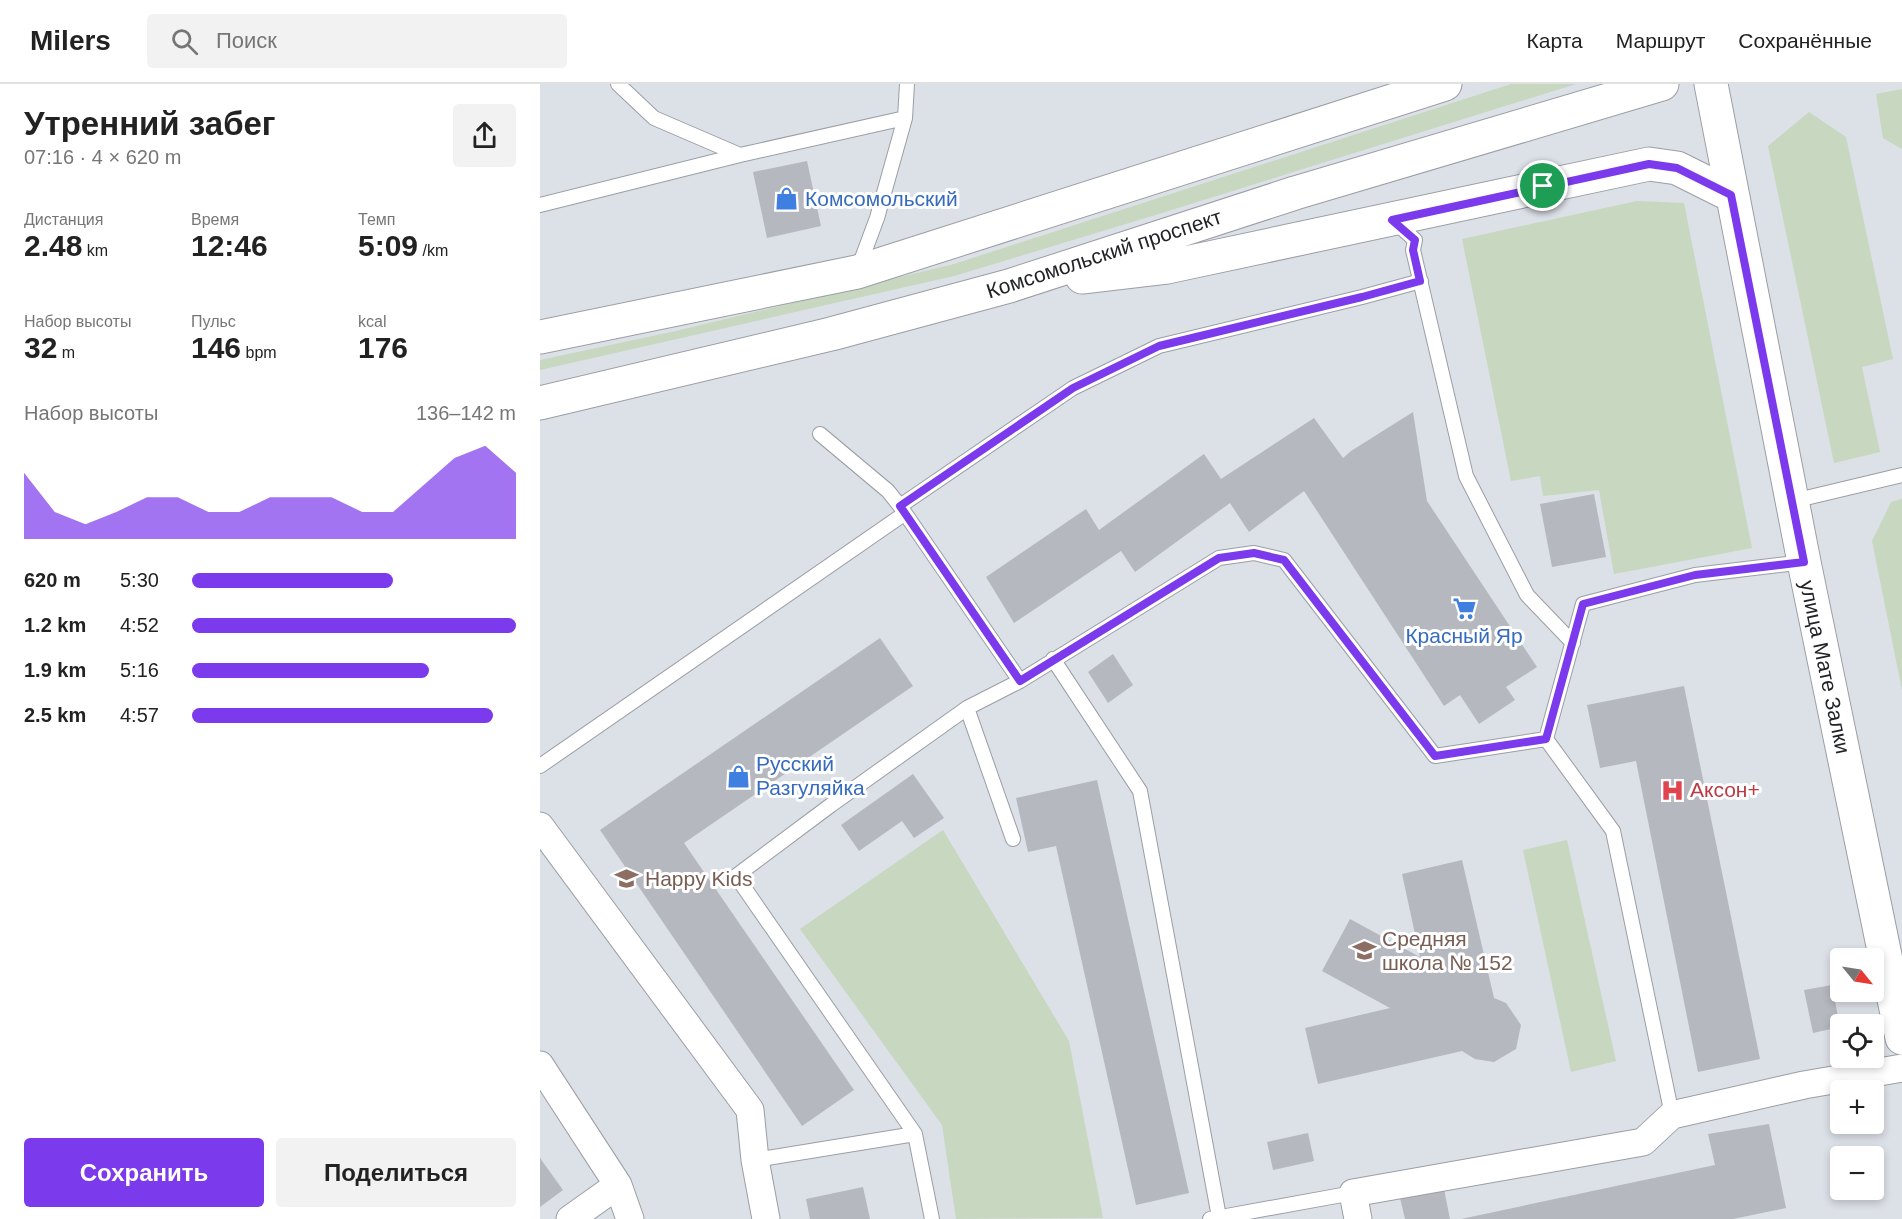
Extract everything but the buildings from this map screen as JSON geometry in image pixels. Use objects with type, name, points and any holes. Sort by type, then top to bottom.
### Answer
[{"type":"main road","points":[[540,337],[857,272],[1444,84]]},
{"type":"main road","name":"Комсомольский проспект","points":[[540,403],[831,334],[1009,286],[1295,194],[1662,84]]},
{"type":"main road","name":"улица Мате Залки","points":[[1711,84],[1804,562],[1902,1038]]},
{"type":"main road","points":[[1009,286],[1167,267],[1649,164],[1677,168],[1731,195]]},
{"type":"street","points":[[544,841],[750,1110],[755,1160],[766,1219]]},
{"type":"street","points":[[540,1065],[618,1185],[630,1219]]},
{"type":"street","points":[[1358,1219],[1353,1193],[1643,1142],[1672,1114],[1804,1085],[1902,1068]]},
{"type":"street","points":[[570,1219],[618,1185]]},
{"type":"lane","points":[[618,84],[654,118],[740,155]]},
{"type":"lane","points":[[857,272],[877,218],[905,118],[907,84]]},
{"type":"lane","points":[[540,205],[740,155],[905,118]]},
{"type":"lane","points":[[1392,220],[1415,240],[1413,250],[1466,476],[1527,595],[1573,643]]},
{"type":"lane","points":[[540,766],[1073,388],[1159,346],[1420,281]]},
{"type":"lane","points":[[820,434],[888,490],[1020,681]]},
{"type":"lane","points":[[1793,501],[1902,475]]},
{"type":"lane","points":[[932,1219],[915,1134],[736,876],[968,708],[1020,681],[1219,558],[1254,553],[1284,560],[1435,756],[1546,739]]},
{"type":"lane","points":[[1546,739],[1583,604],[1695,575],[1804,562]]},
{"type":"lane","points":[[1053,659],[1140,792],[1215,1218],[1353,1193]]},
{"type":"lane","points":[[968,708],[1013,839]]},
{"type":"lane","points":[[1546,739],[1613,831],[1672,1114]]},
{"type":"lane","points":[[755,1160],[915,1134]]},
{"type":"green space","points":[[1511,84],[1576,84],[954,276],[540,370],[540,360],[676,331],[954,264]]},
{"type":"green space","points":[[1902,89],[1902,149],[1883,138],[1876,94]]},
{"type":"green space","points":[[1809,112],[1846,137],[1893,359],[1862,367],[1880,452],[1834,463],[1768,146]]},
{"type":"green space","points":[[1637,201],[1684,203],[1752,548],[1614,574],[1599,490],[1543,496],[1540,476],[1511,481],[1462,239]]},
{"type":"green space","points":[[1902,499],[1902,690],[1872,541],[1891,502]]},
{"type":"green space","points":[[943,830],[1069,1041],[1103,1218],[956,1219],[942,1125],[800,929]]},
{"type":"green space","points":[[1567,840],[1616,1061],[1571,1072],[1523,850]]},
{"type":"place","name":"Комсомольский","points":[[787,199]]},
{"type":"place","name":"Красный Яр","points":[[1464,608]]},
{"type":"place","name":"Русский Разгуляйка","points":[[738,776]]},
{"type":"place","name":"Аксон+","points":[[1672,790]]},
{"type":"place","name":"Happy Kids","points":[[627,879]]},
{"type":"place","name":"Средняя школа № 152","points":[[1364,951]]},
{"type":"route","points":[[1649,164],[1677,168],[1731,195],[1804,562],[1695,575],[1583,604],[1546,739],[1491,748],[1435,756],[1284,560],[1254,553],[1219,558],[1020,681],[900,506],[1073,388],[1159,346],[1420,281],[1413,250],[1415,240],[1392,220],[1543,186],[1649,164]]}]
